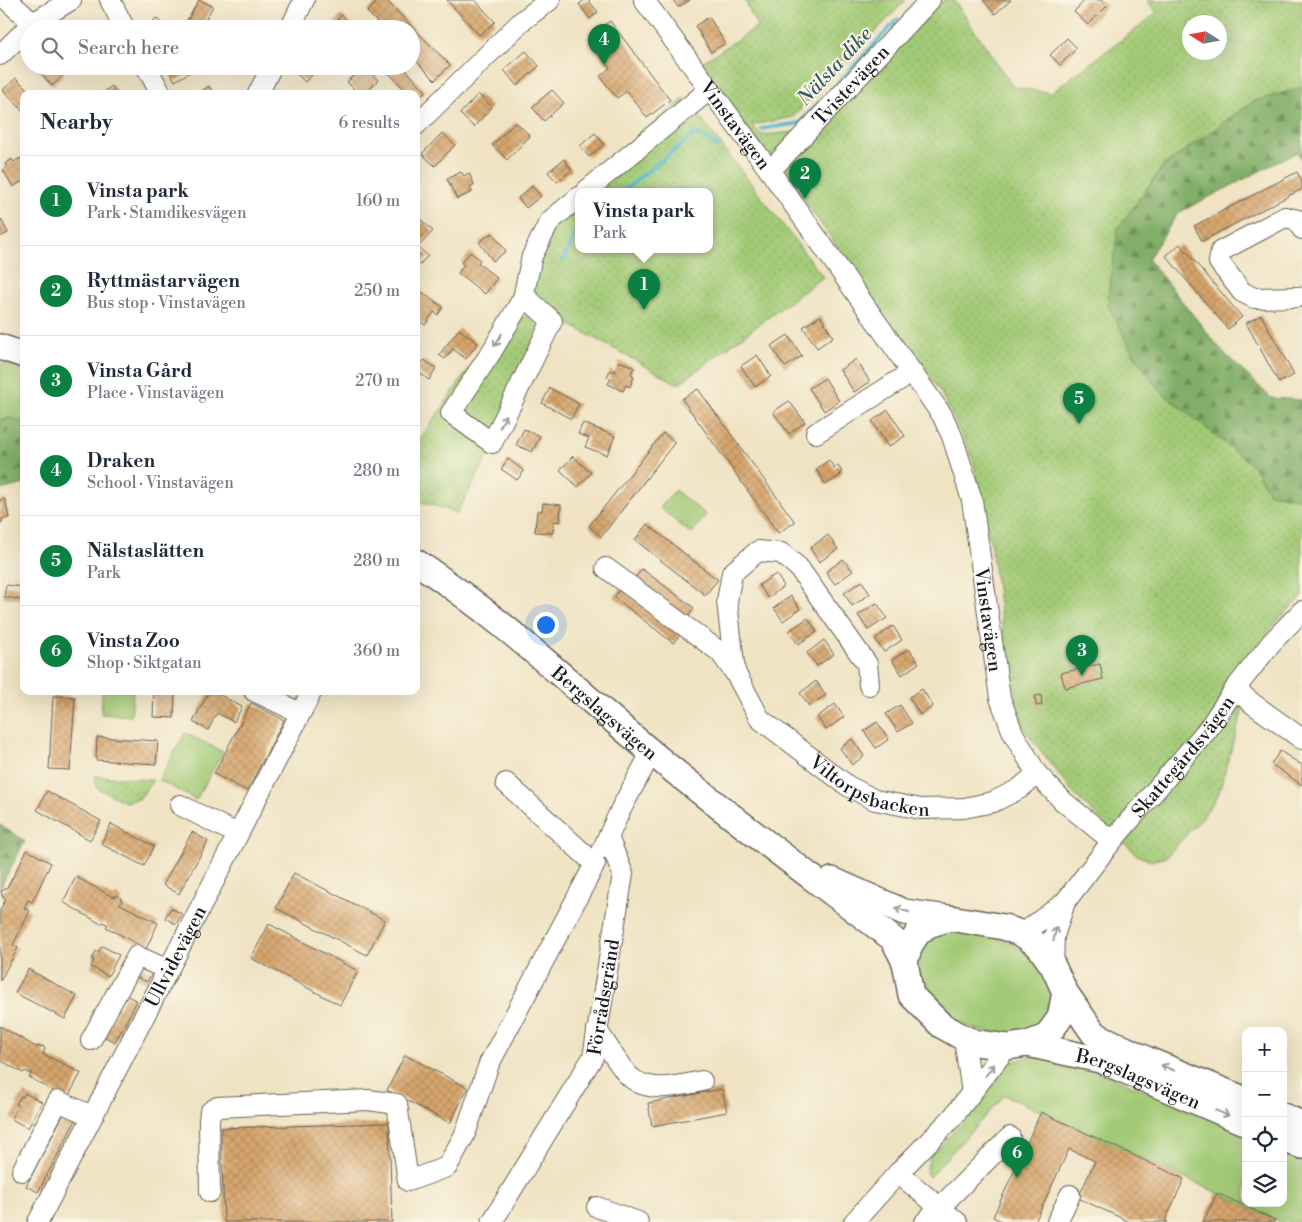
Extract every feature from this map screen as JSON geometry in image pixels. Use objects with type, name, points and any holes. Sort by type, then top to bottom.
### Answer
[{"type":"main road","points":[[0,347],[20,354]]},
{"type":"main road","name":"Bergslagsvägen","points":[[420,565],[499,623],[652,753],[742,825],[893,939],[905,962],[911,995],[941,1025],[964,1038],[993,1046],[1018,1045],[1100,1060],[1242,1121]]},
{"type":"main road","name":"Bergslagsvägen","points":[[795,864],[904,912],[1004,927],[1022,934],[1039,946],[1053,966],[1065,992],[1094,1034],[1148,1060],[1242,1098]]},
{"type":"main road","name":"Bergslagsvägen","points":[[905,962],[910,945],[918,933],[928,925],[950,918]]},
{"type":"main road","points":[[1018,1045],[1046,1037],[1060,1018],[1065,992]]},
{"type":"main road","points":[[1285,1117],[1302,1124]]},
{"type":"main road","points":[[1287,1140],[1302,1146]]},
{"type":"street","points":[[7,0],[30,20]]},
{"type":"street","points":[[38,20],[71,0]]},
{"type":"street","points":[[110,0],[120,20]]},
{"type":"street","points":[[294,20],[304,0]]},
{"type":"street","points":[[420,121],[522,22],[550,0]]},
{"type":"street","name":"Vinstavägen","points":[[644,0],[770,171],[942,415],[962,464],[972,500],[1000,698],[1013,733],[1037,774],[1064,802],[1112,841]]},
{"type":"street","name":"Tvistevägen","points":[[770,171],[930,0]]},
{"type":"street","points":[[0,55],[20,36]]},
{"type":"street","points":[[151,75],[159,90]]},
{"type":"street","points":[[260,90],[268,75]]},
{"type":"street","points":[[590,188],[709,90]]},
{"type":"street","points":[[523,298],[529,300],[552,321],[492,443],[451,413],[492,351],[523,298],[532,256],[550,221],[575,200]]},
{"type":"street","points":[[1301,299],[1254,298],[1242,292],[1219,262],[1220,251],[1285,217],[1298,220],[1302,229]]},
{"type":"street","points":[[816,433],[912,372]]},
{"type":"street","name":"Viltorpsbacken","points":[[736,674],[727,601],[732,573],[758,551],[782,553],[798,567],[867,664],[869,685]]},
{"type":"street","name":"Viltorpsbacken","points":[[606,568],[720,652],[736,674],[760,719],[848,786],[874,800],[920,809],[964,808],[993,802],[1019,790],[1037,774]]},
{"type":"street","name":"Skattegårdsvägen","points":[[1022,934],[1064,902],[1112,841],[1208,729],[1235,689],[1272,642],[1302,611]]},
{"type":"street","points":[[1235,689],[1302,739]]},
{"type":"street","points":[[262,695],[300,713]]},
{"type":"street","name":"Ullvidevägen","points":[[38,1222],[310,695]]},
{"type":"street","points":[[210,1192],[209,1120],[210,1112],[217,1107],[368,1100],[397,1104],[408,1181],[447,1167],[466,1134],[490,1064],[595,864],[620,809],[652,753]]},
{"type":"street","points":[[506,783],[595,864]]},
{"type":"street","points":[[180,805],[238,834]]},
{"type":"street","name":"Förrådsgränd","points":[[492,1222],[593,1057],[623,874],[608,837]]},
{"type":"street","name":"Skattegårdsvägen","points":[[1053,966],[1054,936],[1064,902]]},
{"type":"street","points":[[91,1040],[136,956],[168,970]]},
{"type":"street","points":[[597,1030],[630,1076],[646,1084],[669,1088],[702,1081]]},
{"type":"street","points":[[964,1038],[972,1093]]},
{"type":"street","points":[[854,1222],[898,1173],[940,1132],[972,1093],[1018,1045]]},
{"type":"street","points":[[22,1171],[58,1101],[92,1116]]},
{"type":"street","points":[[932,1215],[1010,1137]]},
{"type":"street","points":[[898,1173],[932,1215],[957,1222]]},
{"type":"street","points":[[1058,1222],[1070,1195]]},
{"type":"street","points":[[597,1207],[638,1222]]},
{"type":"green space","points":[[745,0],[906,0],[793,117],[752,125],[761,135],[797,132],[779,150],[768,156],[701,63],[757,27]]},
{"type":"green space","points":[[943,0],[954,0],[1013,87],[1051,93],[1157,13],[1147,0],[1302,0],[1302,87],[1252,102],[1163,166],[1118,228],[1107,303],[1133,354],[1160,391],[1253,466],[1269,493],[1302,499],[1302,597],[1280,618],[1251,654],[1241,716],[1218,795],[1202,818],[1166,857],[1151,861],[1138,856],[1073,793],[1023,727],[1007,661],[991,546],[972,456],[941,393],[782,169]]},
{"type":"green space","points":[[1302,87],[1302,161],[1297,152],[1178,213],[1148,259],[1222,351],[1271,398],[1302,400],[1302,499],[1269,493],[1253,466],[1160,391],[1132,354],[1107,303],[1118,228],[1163,167],[1252,102]]},
{"type":"green space","points":[[685,98],[823,277],[678,384],[563,321],[457,513],[420,501],[420,439],[520,295],[532,240],[548,209]]},
{"type":"green space","points":[[0,363],[20,367],[20,422],[10,418],[0,420]]},
{"type":"green space","points":[[10,418],[20,422],[20,485],[0,490],[0,420]]},
{"type":"green space","points":[[675,490],[706,515],[691,534],[660,508]]},
{"type":"green space","points":[[102,695],[133,695],[131,716],[101,714]]},
{"type":"green space","points":[[185,733],[223,752],[196,800],[159,780]]},
{"type":"green space","points":[[95,776],[153,780],[139,799],[125,802],[97,788]]},
{"type":"green space","points":[[0,825],[25,841],[0,888]]},
{"type":"green space","points":[[958,930],[990,936],[1012,944],[1019,948],[1035,964],[1042,973],[1050,995],[1047,1015],[1039,1024],[1024,1033],[993,1034],[964,1024],[949,1016],[927,994],[920,981],[918,967],[923,945],[944,933]]},
{"type":"green space","points":[[1032,1056],[1095,1069],[1242,1133],[1242,1204],[1005,1095],[929,1177],[926,1172],[930,1156],[970,1115],[987,1084],[1004,1064]]},
{"type":"green space","points":[[1287,1152],[1302,1158],[1302,1222],[1281,1222],[1248,1207],[1287,1207]]},
{"type":"building","points":[[199,0],[213,6],[205,20],[188,20]]},
{"type":"building","points":[[379,0],[386,0],[406,20],[375,20],[367,12]]},
{"type":"building","points":[[447,0],[475,0],[495,22],[479,35]]},
{"type":"building","points":[[588,0],[598,12],[590,19],[579,4]]},
{"type":"building","points":[[673,0],[690,0],[678,7]]},
{"type":"building","points":[[983,0],[1011,0],[995,14]]},
{"type":"building","points":[[1085,0],[1101,0],[1107,6],[1088,25],[1074,12]]},
{"type":"building","points":[[342,15],[347,20],[337,20]]},
{"type":"building","points":[[709,17],[725,43],[711,52],[695,26]]},
{"type":"building","points":[[610,21],[670,100],[647,118],[627,91],[617,98],[600,76],[610,68],[588,38]]},
{"type":"building","points":[[420,35],[450,65],[435,80],[420,65]]},
{"type":"building","points":[[1067,38],[1077,48],[1060,65],[1050,55]]},
{"type":"building","points":[[526,51],[539,66],[517,86],[504,70]]},
{"type":"building","points":[[43,75],[64,75],[52,86]]},
{"type":"building","points":[[171,75],[185,75],[175,81]]},
{"type":"building","points":[[298,75],[312,75],[305,82]]},
{"type":"building","points":[[354,75],[373,75],[378,80],[369,90],[355,90],[347,82]]},
{"type":"building","points":[[391,75],[411,75],[426,91],[420,96],[420,90],[405,90]]},
{"type":"building","points":[[16,78],[28,90],[20,90],[20,108],[3,90]]},
{"type":"building","points":[[112,86],[115,90],[106,90]]},
{"type":"building","points":[[209,86],[212,90],[204,90]]},
{"type":"building","points":[[552,90],[564,103],[544,121],[532,107]]},
{"type":"building","points":[[478,94],[492,107],[474,127],[460,114]]},
{"type":"building","points":[[516,122],[530,136],[507,160],[492,145]]},
{"type":"building","points":[[442,133],[455,145],[435,166],[422,154]]},
{"type":"building","points":[[595,133],[604,144],[589,157],[580,146]]},
{"type":"building","points":[[20,158],[20,183],[13,187],[3,170],[7,167],[5,164],[12,159],[14,162]]},
{"type":"building","points":[[564,159],[572,170],[557,182],[548,172]]},
{"type":"building","points":[[461,172],[464,176],[469,173],[474,184],[470,187],[472,192],[457,199],[447,179]]},
{"type":"building","points":[[1297,172],[1302,181],[1302,189],[1202,241],[1194,226]]},
{"type":"building","points":[[532,186],[541,196],[526,208],[518,198]]},
{"type":"building","points":[[420,219],[433,231],[420,245]]},
{"type":"building","points":[[0,220],[8,233],[0,237]]},
{"type":"building","points":[[492,233],[506,251],[493,261],[479,242]]},
{"type":"building","points":[[1180,244],[1242,317],[1228,329],[1166,256]]},
{"type":"building","points":[[420,249],[428,256],[420,264]]},
{"type":"building","points":[[470,252],[480,260],[478,263],[497,278],[485,294],[458,273],[464,265],[461,263]]},
{"type":"building","points":[[420,291],[443,307],[438,315],[434,312],[425,325],[420,322]]},
{"type":"building","points":[[1261,315],[1294,375],[1279,383],[1246,323]]},
{"type":"building","points":[[820,316],[833,337],[817,348],[803,327]]},
{"type":"building","points":[[459,329],[478,343],[466,359],[453,349],[445,359],[439,355]]},
{"type":"building","points":[[788,335],[802,356],[785,367],[771,346]]},
{"type":"building","points":[[757,355],[771,376],[755,387],[741,366]]},
{"type":"building","points":[[856,359],[870,382],[854,392],[840,370]]},
{"type":"building","points":[[424,360],[436,368],[429,380],[420,373],[420,366]]},
{"type":"building","points":[[619,361],[634,367],[631,374],[634,376],[630,387],[626,385],[623,391],[608,384],[611,378],[607,377],[610,370],[615,372]]},
{"type":"building","points":[[825,378],[839,401],[824,411],[809,388]]},
{"type":"building","points":[[550,388],[579,404],[571,419],[542,403]]},
{"type":"building","points":[[698,389],[795,522],[778,533],[682,399]]},
{"type":"building","points":[[789,401],[805,422],[789,434],[773,412]]},
{"type":"building","points":[[888,410],[905,436],[888,447],[872,421]]},
{"type":"building","points":[[583,423],[615,436],[607,455],[585,447],[589,438],[578,434]]},
{"type":"building","points":[[524,429],[540,436],[532,452],[516,445]]},
{"type":"building","points":[[663,433],[675,442],[601,537],[589,526]]},
{"type":"building","points":[[573,456],[591,473],[578,487],[560,470]]},
{"type":"building","points":[[508,459],[524,471],[517,480],[501,469]]},
{"type":"building","points":[[829,460],[834,468],[838,465],[842,472],[839,474],[841,475],[826,485],[816,469]]},
{"type":"building","points":[[5,499],[9,518],[2,519],[0,523],[0,500]]},
{"type":"building","points":[[543,503],[561,505],[560,522],[554,521],[553,533],[535,532],[537,511],[542,511]]},
{"type":"building","points":[[647,524],[718,580],[705,595],[635,540]]},
{"type":"building","points":[[828,535],[838,549],[819,562],[810,548]]},
{"type":"building","points":[[843,559],[853,571],[835,584],[826,572]]},
{"type":"building","points":[[642,569],[694,608],[687,618],[635,578]]},
{"type":"building","points":[[776,574],[784,586],[768,598],[759,585]]},
{"type":"building","points":[[862,581],[870,594],[852,606],[844,593]]},
{"type":"building","points":[[6,585],[20,587],[20,599],[4,597]]},
{"type":"building","points":[[621,588],[680,635],[673,643],[614,597]]},
{"type":"building","points":[[791,596],[800,609],[783,621],[774,608]]},
{"type":"building","points":[[877,603],[887,618],[868,630],[858,615]]},
{"type":"building","points":[[808,618],[817,632],[798,644],[789,631]]},
{"type":"building","points":[[893,626],[902,640],[884,652],[875,639]]},
{"type":"building","points":[[824,640],[834,654],[817,666],[807,653]]},
{"type":"building","points":[[909,649],[919,663],[902,675],[892,660]]},
{"type":"building","points":[[1100,664],[1103,679],[1065,688],[1061,673]]},
{"type":"building","points":[[816,681],[826,695],[809,706],[800,693]]},
{"type":"building","points":[[922,689],[933,706],[920,715],[909,697]]},
{"type":"building","points":[[154,695],[175,695],[174,718],[153,717]]},
{"type":"building","points":[[207,695],[220,695],[242,707],[234,722],[217,713],[208,730],[193,722]]},
{"type":"building","points":[[1041,695],[1042,705],[1036,706],[1035,696]]},
{"type":"building","points":[[53,696],[75,697],[70,770],[49,769]]},
{"type":"building","points":[[251,703],[284,720],[247,791],[214,774]]},
{"type":"building","points":[[835,704],[844,717],[826,730],[817,717]]},
{"type":"building","points":[[900,705],[912,723],[898,732],[886,714]]},
{"type":"building","points":[[877,722],[889,739],[876,748],[864,731]]},
{"type":"building","points":[[97,737],[158,741],[156,764],[96,760]]},
{"type":"building","points":[[852,739],[864,756],[852,765],[840,748]]},
{"type":"building","points":[[1280,751],[1302,765],[1302,785],[1271,764]]},
{"type":"building","points":[[47,791],[101,821],[90,840],[37,810]]},
{"type":"building","points":[[111,824],[154,846],[144,866],[101,844]]},
{"type":"building","points":[[192,832],[208,841],[179,894],[163,885]]},
{"type":"building","points":[[27,850],[51,863],[32,902],[28,900],[24,908],[30,911],[13,945],[18,948],[0,981],[0,910],[6,899],[2,896],[1,891],[7,888]]},
{"type":"building","points":[[294,873],[385,920],[367,955],[276,908]]},
{"type":"building","points":[[76,877],[113,897],[117,895],[122,901],[120,904],[158,923],[146,949],[106,927],[108,925],[103,922],[101,924],[63,902]]},
{"type":"building","points":[[171,908],[182,914],[176,924],[165,918]]},
{"type":"building","points":[[269,924],[358,971],[340,1005],[251,958]]},
{"type":"building","points":[[102,946],[119,955],[108,976],[91,967],[96,951],[98,952]]},
{"type":"building","points":[[141,966],[153,972],[147,982],[136,977]]},
{"type":"building","points":[[28,969],[77,996],[65,1019],[15,993]]},
{"type":"building","points":[[126,995],[137,1001],[115,1042],[103,1036]]},
{"type":"building","points":[[0,1026],[36,1047],[43,1046],[45,1049],[43,1054],[81,1073],[67,1099],[29,1077],[32,1074],[25,1071],[23,1073],[0,1060]]},
{"type":"building","points":[[405,1055],[468,1088],[450,1123],[387,1090]]},
{"type":"building","points":[[722,1089],[727,1112],[652,1126],[648,1103]]},
{"type":"building","points":[[25,1093],[42,1102],[28,1128],[11,1119],[18,1105],[16,1104]]},
{"type":"building","points":[[1041,1112],[1184,1179],[1165,1221],[1168,1222],[1130,1222],[1078,1198],[1095,1161],[1069,1149],[1035,1222],[1004,1222],[993,1217]]},
{"type":"building","points":[[64,1113],[76,1120],[38,1192],[26,1186]]},
{"type":"building","points":[[389,1123],[392,1222],[224,1222],[221,1128]]},
{"type":"building","points":[[1217,1193],[1242,1205],[1242,1207],[1247,1207],[1275,1220],[1274,1222],[1203,1222]]},
{"type":"waterway","name":"Nälsta dike","points":[[761,129],[800,123],[898,19]]},
{"type":"waterway","points":[[627,188],[696,133],[718,147]]},
{"type":"waterway","points":[[563,260],[575,234]]},
{"type":"place","name":"Draken","points":[[604,65]]},
{"type":"place","name":"Ryttmästarvägen","points":[[805,199]]},
{"type":"place","name":"Vinsta park","points":[[644,310]]},
{"type":"place","name":"Nälstaslätten","points":[[1079,424]]},
{"type":"place","name":"Vinsta Gård","points":[[1082,676]]},
{"type":"place","name":"Vinsta Zoo","points":[[1017,1178]]}]
